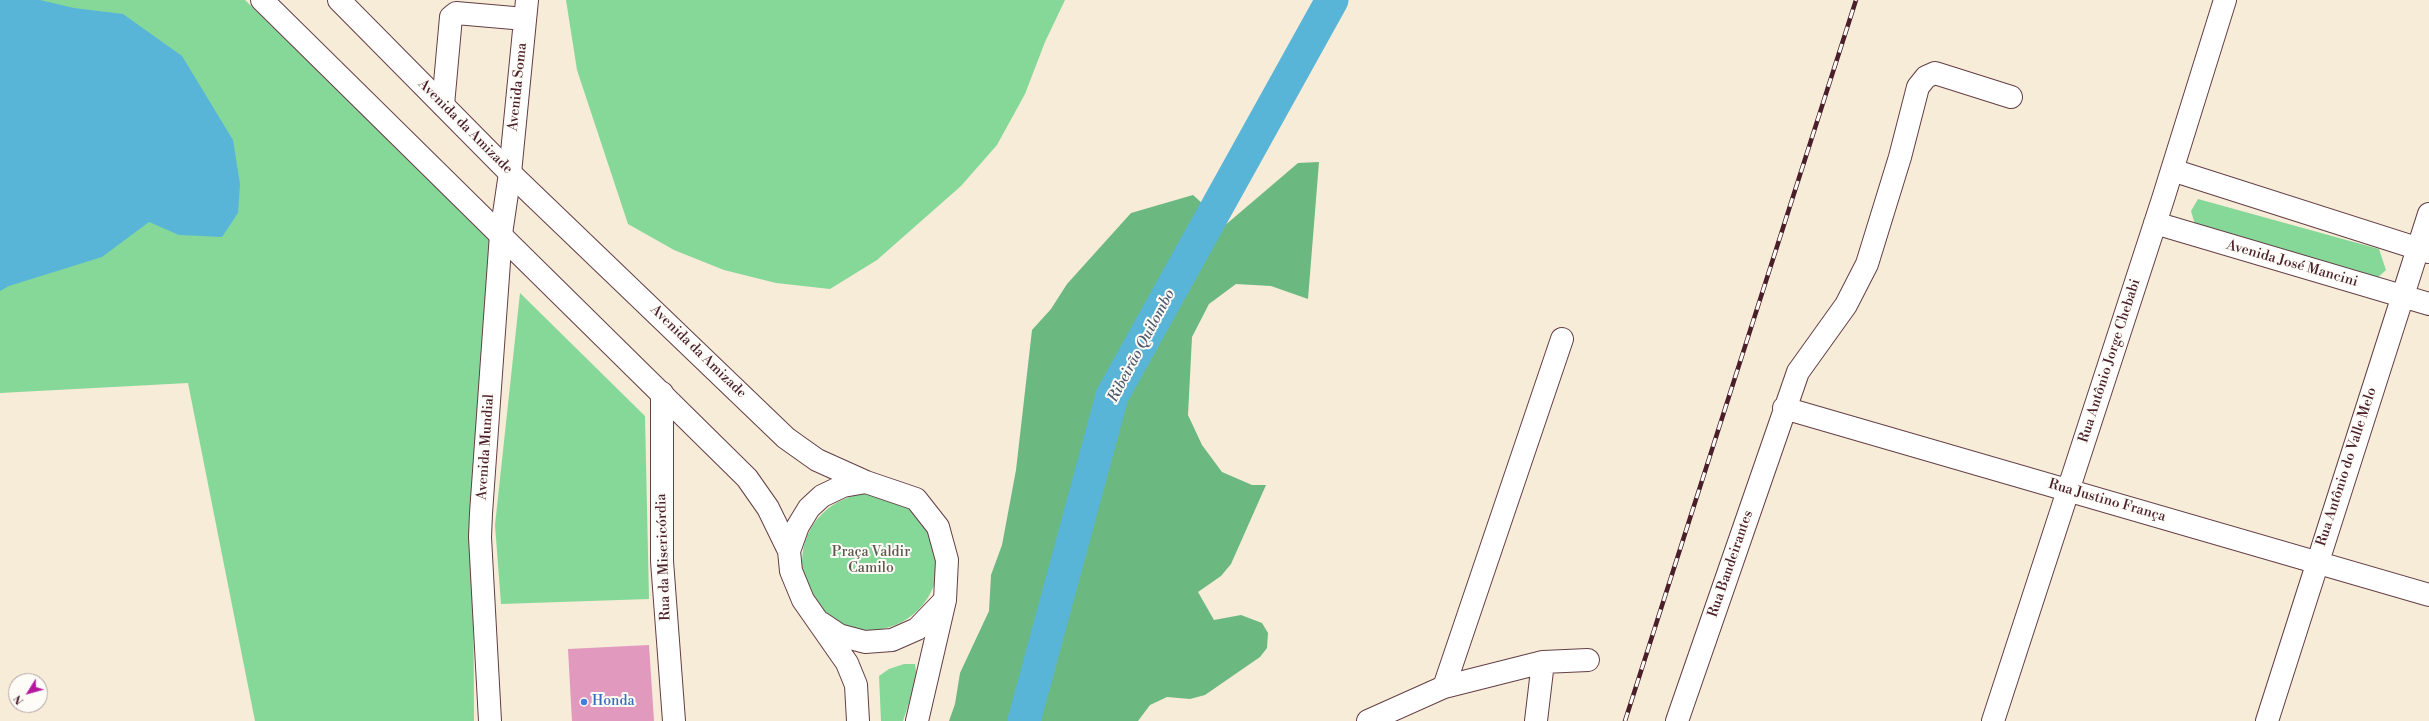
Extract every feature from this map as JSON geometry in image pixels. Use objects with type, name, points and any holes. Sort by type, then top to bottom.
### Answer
[{"type":"street","points":[[262,0],[662,393],[746,478],[768,508],[789,551],[792,571],[803,600],[847,663],[856,685],[858,721]]},
{"type":"street","name":"Avenida da Amizade","points":[[339,0],[510,173],[786,438],[817,460],[866,482],[916,499],[938,527],[947,560],[945,600],[917,721]]},
{"type":"street","name":"Rua Antônio Jorge Chebabi","points":[[1993,721],[2155,223],[2225,0]]},
{"type":"street","points":[[443,105],[451,17],[456,13],[526,10]]},
{"type":"street","name":"Avenida Soma","points":[[510,173],[526,10]]},
{"type":"street","name":"Rua Bandeirantes","points":[[1678,721],[1784,408],[1798,372],[1846,305],[1867,264],[1900,157],[1918,87],[1926,77],[1935,73],[2011,97]]},
{"type":"street","points":[[2172,170],[2423,250]]},
{"type":"street","name":"Avenida Mundial","points":[[490,721],[480,537],[501,234],[510,173]]},
{"type":"street","name":"Rua Antônio do Valle Melo","points":[[2267,721],[2316,563],[2403,296],[2423,250],[2429,214]]},
{"type":"street","name":"Avenida José Mancini","points":[[2155,223],[2429,304]]},
{"type":"street","points":[[1444,687],[1562,339]]},
{"type":"street","name":"Rua da Misericórdia","points":[[662,393],[662,561],[674,721]]},
{"type":"street","name":"Rua Justino França","points":[[1784,408],[2068,489],[2429,595]]},
{"type":"street","points":[[789,551],[798,526],[809,508],[822,496],[843,486],[866,482]]},
{"type":"street","points":[[817,620],[839,635],[865,642],[892,640],[917,629],[945,600]]},
{"type":"street","points":[[1368,721],[1444,687],[1543,662],[1588,660]]},
{"type":"street","points":[[1536,721],[1543,662]]},
{"type":"green space","points":[[0,0],[245,0],[500,247],[473,523],[474,721],[255,721],[188,383],[0,393]]},
{"type":"green space","points":[[566,0],[1065,0],[1045,42],[1025,94],[997,145],[961,186],[877,260],[830,289],[776,283],[724,270],[674,250],[628,224],[577,70]]},
{"type":"green space","points":[[1319,162],[1308,299],[1271,286],[1236,284],[1209,304],[1192,337],[1188,415],[1202,445],[1222,472],[1252,485],[1266,485],[1231,564],[1221,576],[1198,592],[1214,620],[1241,615],[1262,623],[1268,633],[1267,648],[1260,657],[1205,695],[1190,699],[1167,697],[1150,705],[1138,721],[949,721],[955,704],[960,673],[989,611],[991,575],[1002,545],[1016,470],[1032,330],[1051,309],[1067,284],[1131,213],[1193,195],[1214,214],[1223,227],[1298,163]]},
{"type":"green space","points":[[2198,199],[2379,249],[2386,270],[2375,280],[2196,228],[2191,211]]},
{"type":"green space","points":[[520,293],[645,416],[649,599],[501,604],[495,525]]},
{"type":"green space","name":"Praça Valdir Camilo","points":[[870,494],[890,497],[902,502],[918,514],[930,530],[935,542],[938,562],[935,582],[930,594],[918,610],[902,622],[890,627],[870,630],[850,627],[838,622],[822,610],[810,594],[805,582],[802,562],[805,542],[810,530],[822,514],[838,502],[850,497]]},
{"type":"green space","points":[[904,664],[915,664],[917,678],[903,721],[881,721],[879,676],[889,669]]},
{"type":"water","points":[[0,0],[40,0],[74,8],[123,14],[182,56],[233,140],[240,184],[238,213],[222,237],[179,235],[149,222],[102,257],[9,286],[0,291]]},
{"type":"building","points":[[649,645],[654,721],[572,721],[568,649]]},
{"type":"waterway","name":"Ribeirão Quilombo","points":[[1024,721],[1112,396],[1332,0]]},
{"type":"railway","points":[[1625,721],[1856,0]]},
{"type":"place","name":"Honda","points":[[584,702]]}]
